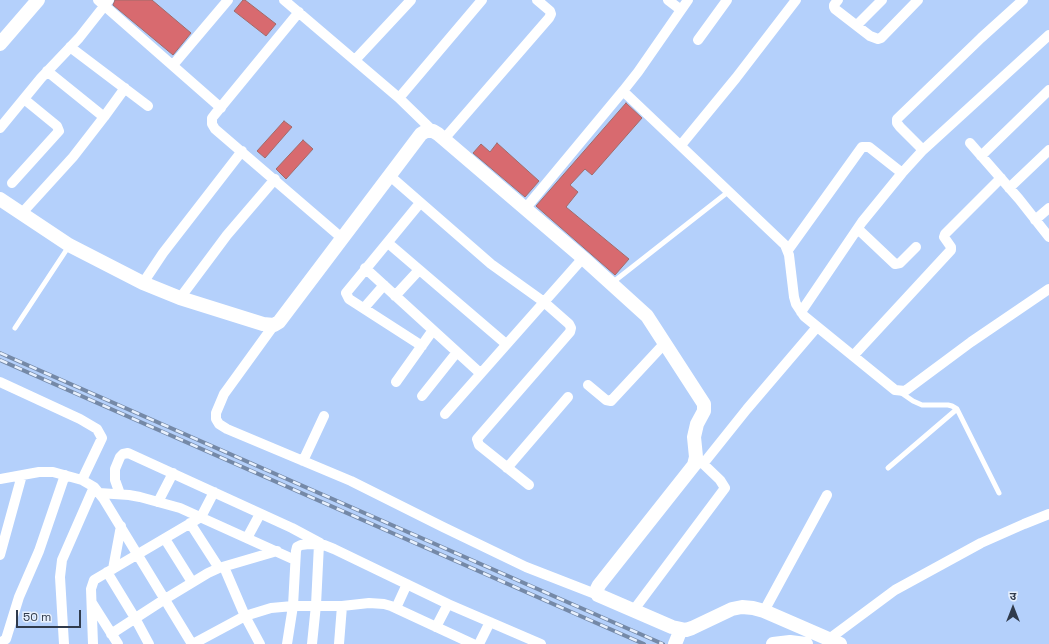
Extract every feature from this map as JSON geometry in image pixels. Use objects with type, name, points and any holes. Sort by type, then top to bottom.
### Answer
[{"type":"street","points":[[0,44],[38,0]]},
{"type":"street","points":[[173,65],[228,0]]},
{"type":"street","points":[[284,0],[399,98],[438,135],[583,258],[647,316],[704,404],[704,411],[697,424],[694,437],[700,461],[720,480],[725,488],[634,611]]},
{"type":"street","points":[[355,60],[411,0]]},
{"type":"street","points":[[399,98],[482,0]]},
{"type":"street","points":[[438,135],[549,18],[551,14],[550,11],[537,0]]},
{"type":"street","points":[[668,0],[681,10]]},
{"type":"street","points":[[525,209],[623,92],[688,0]]},
{"type":"street","points":[[698,40],[727,0]]},
{"type":"street","points":[[681,145],[736,78],[796,0]]},
{"type":"street","points":[[838,0],[834,7],[874,38],[881,38],[918,0]]},
{"type":"street","points":[[857,25],[882,0]]},
{"type":"street","points":[[923,150],[900,127],[897,123],[897,119],[1023,0]]},
{"type":"street","points":[[0,128],[47,71],[70,47],[104,2],[221,108]]},
{"type":"street","points":[[299,12],[212,118],[212,124],[215,129],[343,239]]},
{"type":"street","points":[[801,312],[869,213],[902,173],[923,150],[1049,35]]},
{"type":"street","points":[[70,47],[148,106]]},
{"type":"street","points":[[47,71],[104,117]]},
{"type":"street","points":[[22,213],[73,156],[125,88]]},
{"type":"street","points":[[981,156],[1049,90]]},
{"type":"street","points":[[623,92],[681,145],[728,192],[785,245],[788,250],[794,297],[801,312],[817,327],[894,390],[905,391],[971,342],[1049,289]]},
{"type":"street","points":[[12,183],[59,131],[57,126],[24,99]]},
{"type":"street","points":[[438,135],[426,131],[421,134],[280,322],[274,325],[227,390],[216,413],[216,419],[219,424],[227,429],[351,481],[526,566],[672,627],[686,630],[732,609],[742,607],[764,611],[835,642],[894,590],[981,543],[1049,514]]},
{"type":"street","points":[[970,143],[1049,237]]},
{"type":"street","points":[[788,250],[862,147],[869,147],[902,173]]},
{"type":"street","points":[[1009,188],[1049,150]]},
{"type":"street","points":[[143,283],[163,253],[242,151]]},
{"type":"street","points":[[390,176],[491,264],[544,302],[569,324],[571,328],[570,332],[477,439],[479,445],[529,485]]},
{"type":"street","points":[[853,356],[948,253],[951,247],[945,240],[945,234],[1000,178]]},
{"type":"street","points":[[180,298],[227,235],[275,179]]},
{"type":"street","points":[[0,199],[69,245],[143,283],[180,298],[263,324],[274,325]]},
{"type":"street","points":[[420,202],[346,293],[349,299],[422,346]]},
{"type":"street","points":[[1035,220],[1049,208]]},
{"type":"street","points":[[858,229],[895,264],[900,263],[916,248]]},
{"type":"street","points":[[388,243],[506,344]]},
{"type":"street","points":[[445,414],[583,258]]},
{"type":"street","points":[[365,268],[480,373]]},
{"type":"street","points":[[395,296],[418,270]]},
{"type":"street","points":[[364,308],[384,285]]},
{"type":"street","points":[[598,595],[597,589],[599,586],[694,465],[700,461],[747,409],[817,327]]},
{"type":"street","points":[[396,382],[432,330]]},
{"type":"street","points":[[588,385],[606,400],[610,401],[664,344]]},
{"type":"street","points":[[422,396],[457,352]]},
{"type":"street","points":[[0,382],[59,409],[97,429],[102,438],[82,480]]},
{"type":"street","points":[[507,468],[568,398]]},
{"type":"street","points":[[303,461],[324,416]]},
{"type":"street","points":[[120,494],[115,480],[114,469],[120,456],[128,453],[214,492],[448,604],[541,644]]},
{"type":"street","points":[[0,479],[45,472],[65,475],[82,480],[97,490],[121,526],[193,644],[245,616],[271,608],[316,605],[342,606],[375,603],[396,608],[436,627],[451,640],[473,644]]},
{"type":"street","points":[[158,502],[173,473]]},
{"type":"street","points":[[0,555],[22,475]]},
{"type":"street","points":[[0,643],[6,639],[19,597],[38,551],[65,475]]},
{"type":"street","points":[[97,490],[140,497],[180,508],[295,560]]},
{"type":"street","points":[[64,644],[60,577],[62,560],[97,490]]},
{"type":"street","points":[[93,644],[91,602],[92,583],[110,570],[138,555],[200,517],[214,492]]},
{"type":"street","points":[[764,611],[827,495]]},
{"type":"street","points":[[247,538],[260,514]]},
{"type":"street","points":[[190,523],[222,567],[260,644]]},
{"type":"street","points":[[121,526],[110,570],[149,644]]},
{"type":"street","points":[[164,539],[192,582]]},
{"type":"street","points":[[287,644],[293,606],[297,547],[309,544],[322,545]]},
{"type":"street","points":[[312,644],[322,545]]},
{"type":"street","points":[[111,634],[192,582],[222,567],[277,551]]},
{"type":"street","points":[[396,608],[407,584]]},
{"type":"street","points":[[91,602],[118,644]]},
{"type":"street","points":[[436,627],[448,604]]},
{"type":"street","points":[[339,644],[342,606]]},
{"type":"street","points":[[480,644],[490,622]]},
{"type":"street","points":[[675,644],[681,629]]},
{"type":"street","points":[[773,644],[790,642],[806,644]]},
{"type":"lane","points":[[612,284],[728,192]]},
{"type":"lane","points":[[15,328],[69,245]]},
{"type":"lane","points":[[900,391],[922,404],[948,405],[957,409],[999,493]]},
{"type":"lane","points":[[888,468],[957,409]]},
{"type":"building","points":[[115,0],[152,0],[191,33],[173,55],[113,5]]},
{"type":"building","points":[[243,0],[276,24],[266,36],[234,11]]},
{"type":"building","points":[[626,103],[642,118],[592,175],[585,169],[570,185],[578,192],[566,207],[629,259],[615,275],[536,206]]},
{"type":"building","points":[[284,121],[292,127],[265,158],[257,151]]},
{"type":"building","points":[[303,140],[313,149],[286,179],[276,169]]},
{"type":"building","points":[[497,143],[539,181],[525,197],[473,153],[481,144],[490,152]]},
{"type":"railway","points":[[0,353],[663,644]]},
{"type":"railway","points":[[0,360],[644,644]]}]
